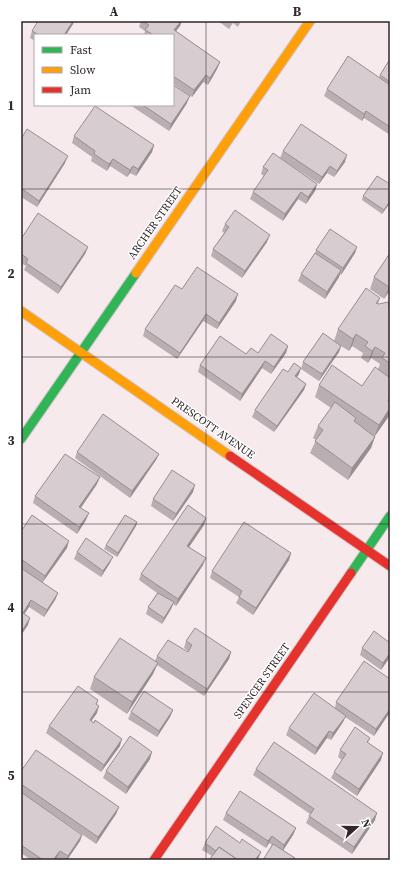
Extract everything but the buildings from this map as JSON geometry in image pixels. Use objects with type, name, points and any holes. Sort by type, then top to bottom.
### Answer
[{"type":"street","name":"ARCHER STREET","points":[[21,439],[310,21]]},
{"type":"street","name":"PRESCOTT AVENUE","points":[[21,311],[390,566]]},
{"type":"street","name":"SPENCER STREET","points":[[154,860],[390,516]]},
{"type":"traffic: fast","points":[[21,439],[136,273]]},
{"type":"traffic: fast","points":[[351,573],[390,516]]},
{"type":"traffic: slow","points":[[136,273],[310,21]]},
{"type":"traffic: slow","points":[[21,311],[230,456]]},
{"type":"traffic: jam","points":[[230,456],[390,566]]},
{"type":"traffic: jam","points":[[154,860],[351,573]]}]
